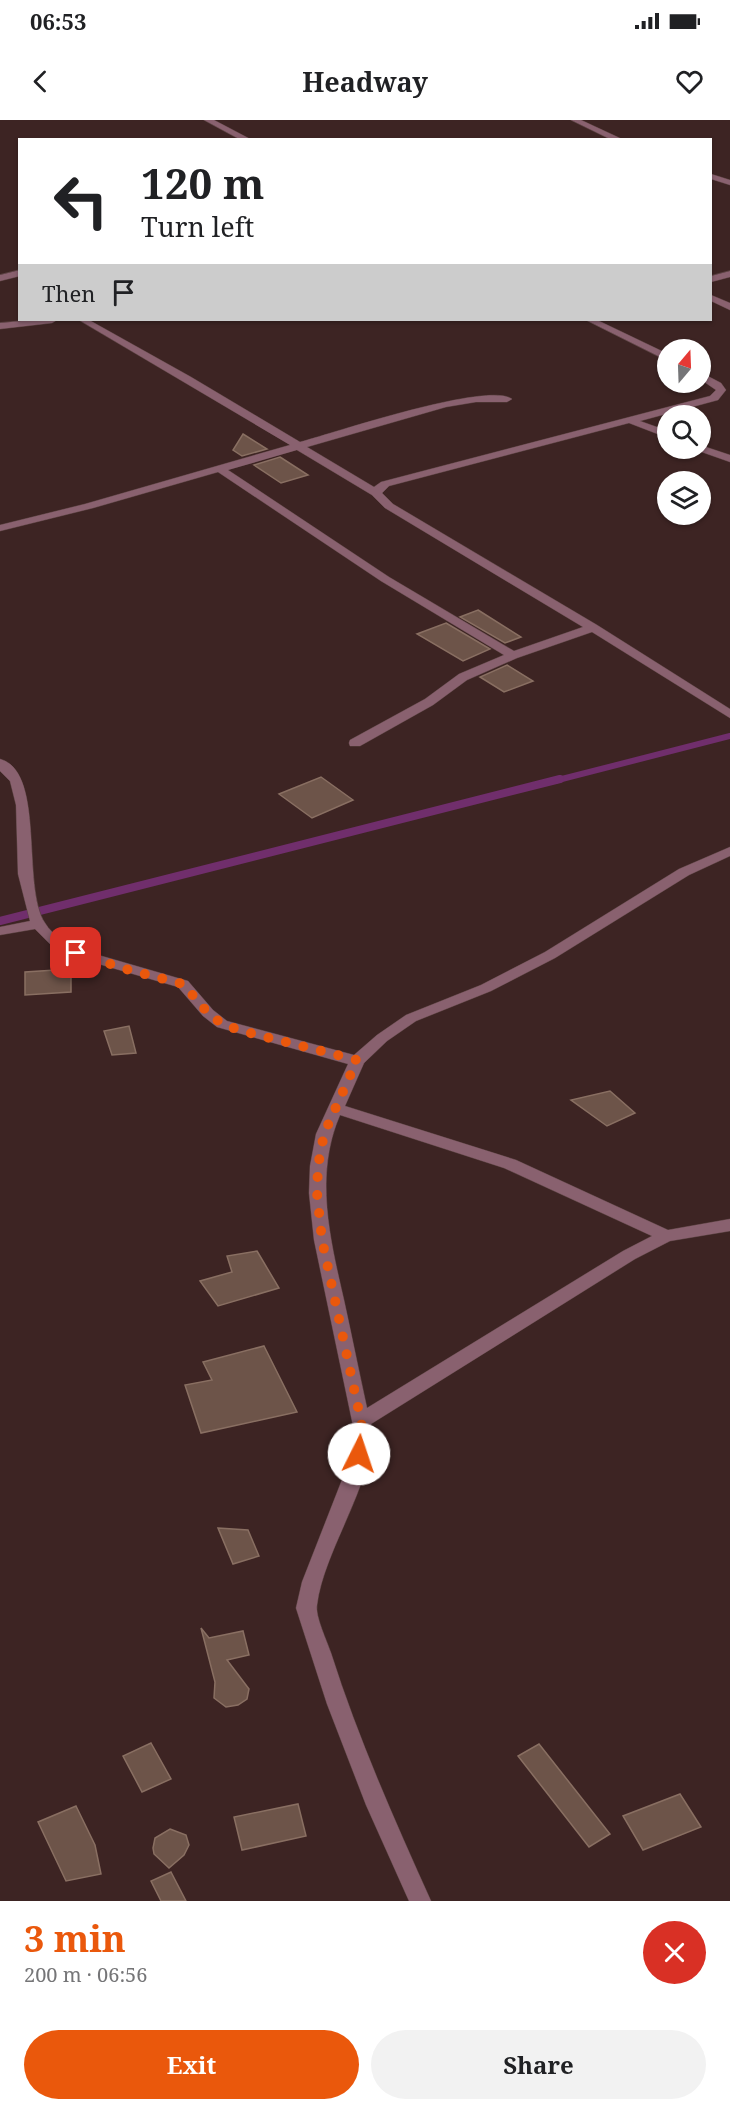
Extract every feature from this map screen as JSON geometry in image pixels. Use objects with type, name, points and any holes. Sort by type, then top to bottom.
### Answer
[{"type":"street","points":[[208,120],[244,138]]},
{"type":"street","points":[[574,120],[615,138]]},
{"type":"street","points":[[712,176],[730,183]]},
{"type":"street","points":[[3,277],[18,273]]},
{"type":"street","points":[[712,279],[730,274]]},
{"type":"street","points":[[3,277],[18,281]]},
{"type":"street","points":[[712,298],[730,307]]},
{"type":"street","points":[[0,326],[43,321]]},
{"type":"street","points":[[85,321],[188,379],[376,493],[389,506],[593,628],[730,714]]},
{"type":"street","points":[[593,321],[657,353]]},
{"type":"street","points":[[376,493],[386,484],[714,398],[721,390],[711,381]]},
{"type":"street","points":[[0,528],[221,470],[445,404],[476,399],[507,399]]},
{"type":"street","points":[[629,420],[657,431]]},
{"type":"street","points":[[711,452],[730,459]]},
{"type":"street","points":[[221,470],[386,579],[513,655]]},
{"type":"street","points":[[355,743],[429,702],[464,677],[513,655],[593,628]]},
{"type":"street","points":[[0,763],[16,780],[23,805],[25,874],[38,924],[60,946],[129,970],[183,984],[208,1013],[222,1024],[357,1060]]},
{"type":"street","points":[[420,1901],[377,1805],[337,1704],[306,1608],[312,1582],[356,1467],[363,1440],[361,1421],[322,1240],[317,1193],[318,1166],[324,1134],[357,1060],[382,1038],[411,1018],[486,988],[550,955],[684,872],[730,851]]},
{"type":"street","points":[[0,931],[38,924]]},
{"type":"street","points":[[335,1108],[468,1148],[510,1164],[666,1236]]},
{"type":"street","points":[[361,1421],[629,1255],[666,1236],[730,1225]]},
{"type":"building","points":[[243,434],[267,449],[242,456],[233,450]]},
{"type":"building","points":[[280,457],[308,475],[281,483],[254,465]]},
{"type":"building","points":[[478,610],[521,637],[505,643],[460,617]]},
{"type":"building","points":[[446,623],[490,649],[463,661],[417,634]]},
{"type":"building","points":[[507,665],[533,681],[504,692],[480,677]]},
{"type":"building","points":[[321,777],[353,800],[312,818],[279,794]]},
{"type":"building","points":[[71,969],[71,992],[25,995],[25,972]]},
{"type":"building","points":[[129,1026],[136,1053],[112,1055],[104,1031]]},
{"type":"building","points":[[610,1091],[635,1113],[607,1126],[571,1100]]},
{"type":"building","points":[[257,1251],[279,1288],[218,1306],[200,1281],[232,1272],[227,1256]]},
{"type":"building","points":[[264,1346],[297,1412],[201,1433],[185,1385],[212,1380],[203,1362]]},
{"type":"building","points":[[218,1528],[248,1530],[259,1556],[233,1564]]},
{"type":"building","points":[[201,1628],[209,1638],[243,1631],[249,1655],[227,1660],[249,1689],[247,1699],[238,1705],[226,1707],[214,1698],[215,1682]]},
{"type":"building","points":[[151,1743],[171,1779],[142,1792],[123,1756]]},
{"type":"building","points":[[539,1744],[610,1834],[589,1847],[518,1756]]},
{"type":"building","points":[[680,1794],[701,1827],[643,1850],[623,1816]]},
{"type":"building","points":[[298,1804],[306,1836],[242,1850],[234,1817]]},
{"type":"building","points":[[76,1806],[95,1845],[101,1874],[66,1881],[38,1822]]},
{"type":"building","points":[[170,1829],[186,1835],[189,1845],[184,1855],[169,1868],[154,1854],[153,1848],[155,1838]]},
{"type":"building","points":[[171,1872],[186,1901],[161,1901],[151,1881]]},
{"type":"waterway","points":[[554,781],[730,736]]},
{"type":"waterway","points":[[0,921],[560,779]]},
{"type":"route","points":[[76,953],[183,984],[208,1013],[222,1024],[357,1060],[324,1134],[318,1166],[317,1193],[322,1240],[361,1421],[363,1440],[359,1454]]}]
